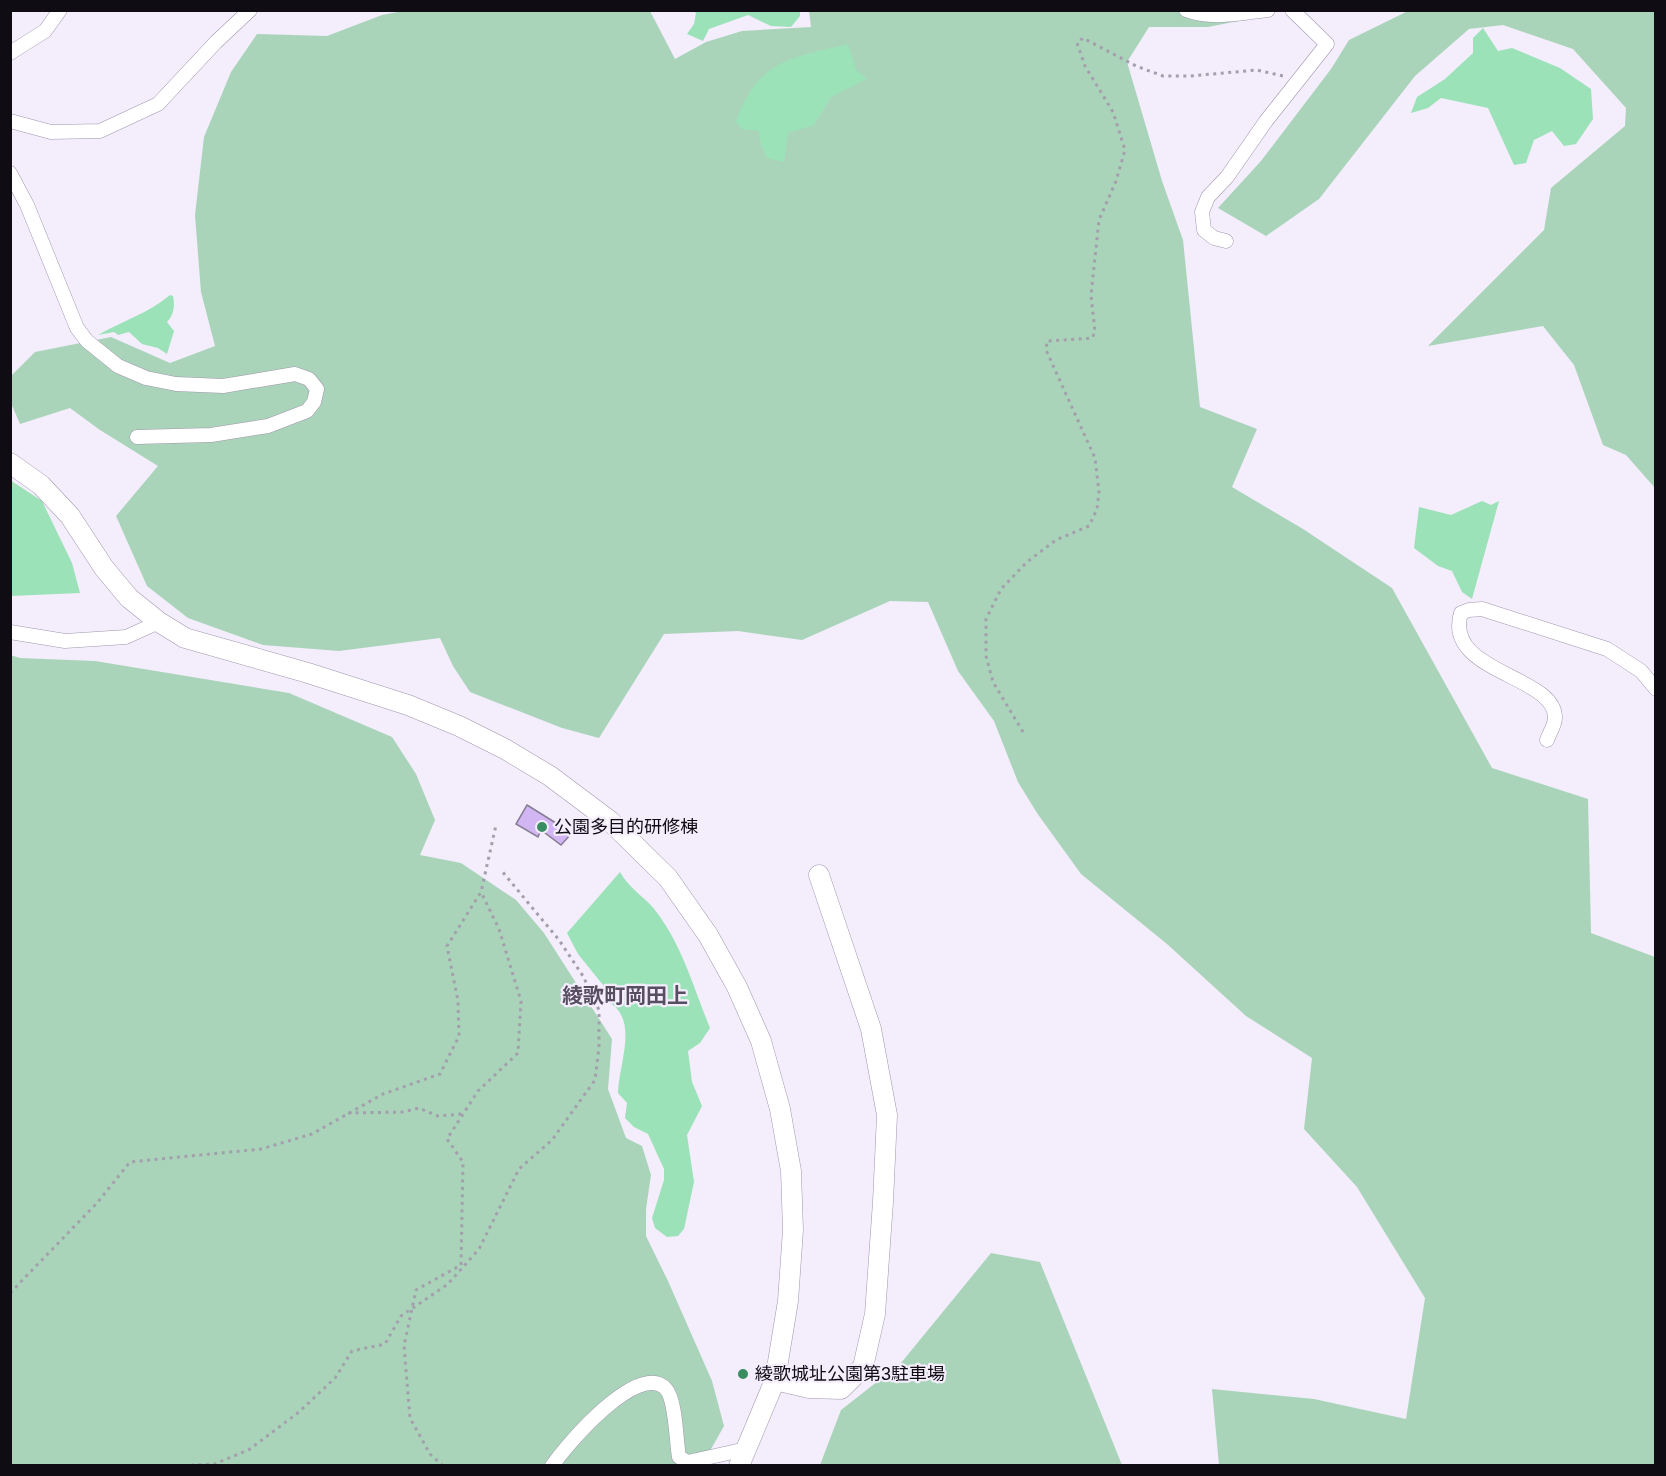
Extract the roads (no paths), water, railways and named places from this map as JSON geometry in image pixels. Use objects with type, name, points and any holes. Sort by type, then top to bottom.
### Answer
[{"type":"street","points":[[10,53],[45,31],[60,10]]},
{"type":"street","points":[[10,121],[51,132],[100,131],[158,104],[216,42],[250,10]]},
{"type":"street","points":[[1186,10],[1196,14],[1218,16],[1268,10]]},
{"type":"street","points":[[1226,242],[1204,230],[1202,212],[1204,204],[1327,44],[1292,10]]},
{"type":"street","points":[[10,173],[27,206],[77,328],[87,341],[118,366],[146,378],[176,384],[223,386],[295,374],[309,379],[317,389],[314,402],[307,411],[268,426],[211,435],[137,436]]},
{"type":"street","points":[[10,463],[41,485],[70,516],[104,568],[129,598],[159,622],[186,638],[408,705],[459,726],[505,749],[550,777],[610,821],[668,878],[708,935],[737,987],[761,1041],[780,1109],[791,1171],[793,1230],[788,1301],[775,1380],[742,1457],[688,1462],[679,1457],[668,1390],[657,1382],[643,1382],[618,1397],[582,1431],[552,1466]]},
{"type":"street","points":[[1547,740],[1555,718],[1550,702],[1539,693],[1475,656],[1460,638],[1458,625],[1461,613],[1482,609],[1607,649],[1641,671],[1656,689]]},
{"type":"street","points":[[10,632],[65,640],[126,637],[159,622]]},
{"type":"street","points":[[775,1380],[809,1388],[841,1389],[863,1367],[875,1314],[887,1115],[871,1029],[819,875]]},
{"type":"place","name":"公園多目的研修棟","points":[[542,827]]},
{"type":"place","name":"綾歌城址公園第3駐車場","points":[[743,1374]]},
{"type":"district","name":"綾歌町岡田上","points":[[625,996]]}]
